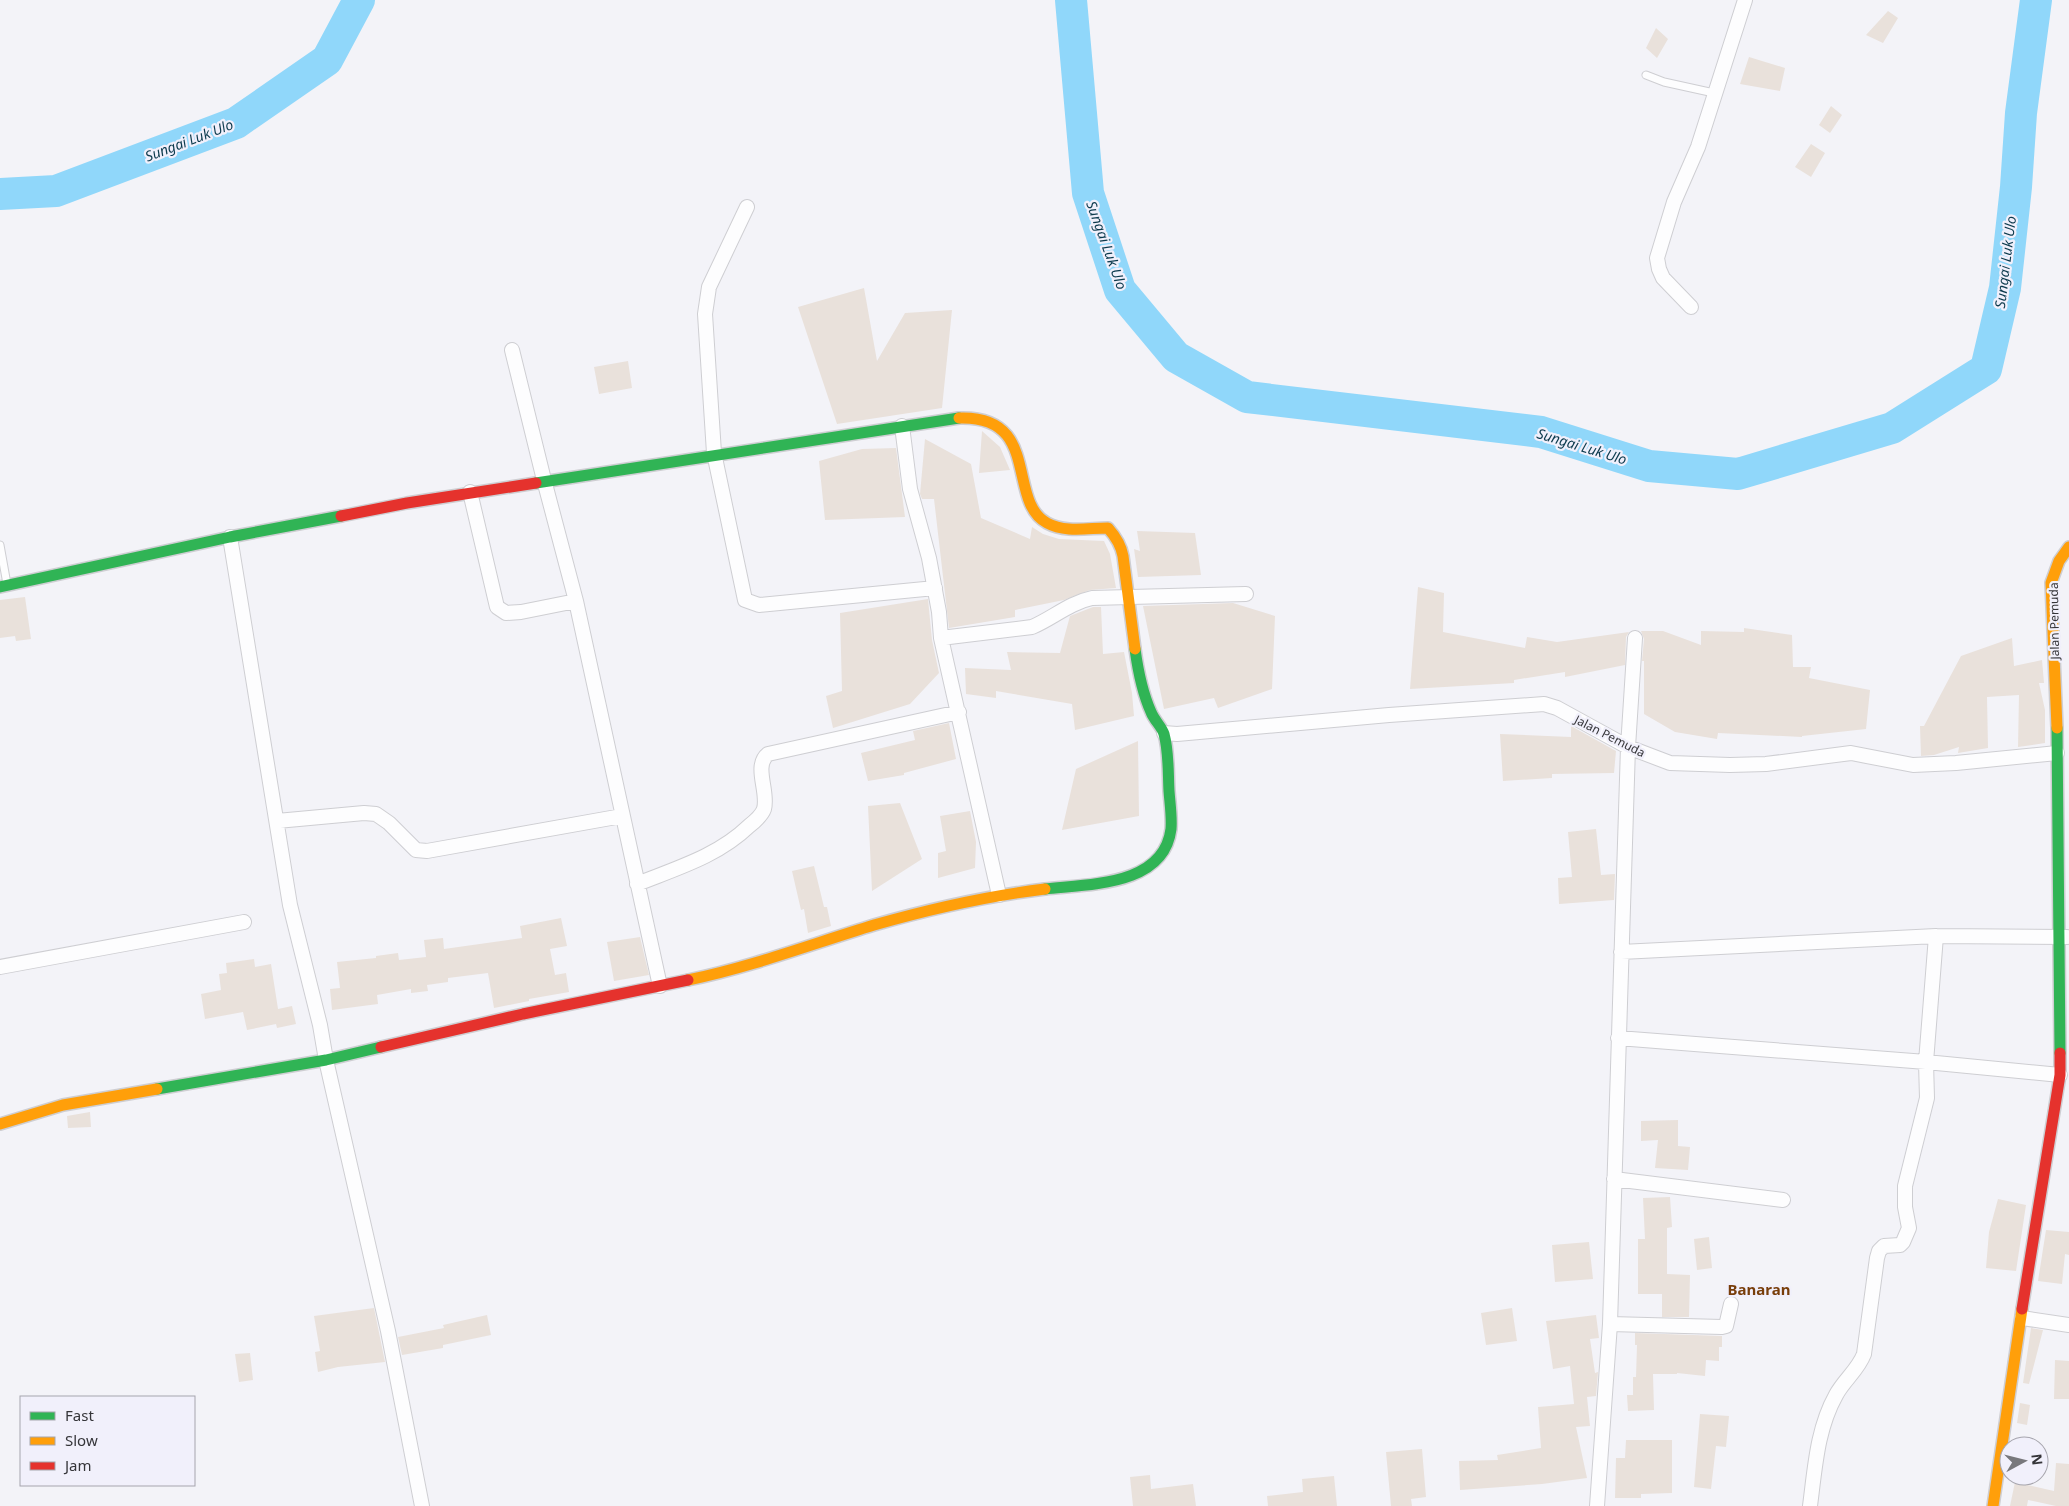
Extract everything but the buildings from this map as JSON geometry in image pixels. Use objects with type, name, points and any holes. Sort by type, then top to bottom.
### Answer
[{"type":"street","points":[[1691,307],[1663,278],[1658,270],[1657,258],[1674,202],[1698,147],[1714,93],[1746,0]]},
{"type":"street","points":[[747,207],[709,287],[704,314],[714,453],[745,600],[759,605],[935,588]]},
{"type":"street","points":[[512,350],[576,601],[660,986]]},
{"type":"street","points":[[0,1124],[71,1104],[326,1060],[523,1014],[720,973],[875,925],[939,908],[1000,895],[1115,881],[1137,874],[1151,866],[1165,850],[1171,830],[1164,733],[1156,726],[1146,699],[1134,641],[1130,597],[1122,548],[1118,538],[1108,528],[1070,528],[1048,524],[1038,516],[1031,505],[1020,460],[1011,440],[986,420],[971,418],[902,426],[714,453],[470,492],[230,537],[3,587]]},
{"type":"street","points":[[902,426],[910,489],[929,558],[939,612],[941,638],[1000,895]]},
{"type":"street","points":[[470,492],[497,607],[506,613],[522,612],[576,601]]},
{"type":"street","points":[[230,537],[290,905],[320,1025],[326,1060],[388,1331],[422,1506]]},
{"type":"street","name":"Jalan Pemuda","points":[[1993,1506],[2035,1223],[2060,1075],[2058,975],[2064,937],[2057,753],[2057,700],[2052,632],[2051,583],[2059,561],[2069,547]]},
{"type":"street","points":[[941,638],[1032,627],[1081,600],[1106,597],[1246,594]]},
{"type":"street","points":[[1597,1506],[1610,1324],[1628,747],[1634,638]]},
{"type":"street","name":"Jalan Pemuda","points":[[1164,733],[1177,734],[1389,714],[1544,704],[1558,708],[1628,747],[1670,763],[1730,766],[1766,764],[1851,753],[1913,765],[1956,763],[2057,753]]},
{"type":"street","points":[[637,884],[705,858],[736,839],[756,820],[764,810],[766,795],[762,766],[763,758],[768,754],[959,712]]},
{"type":"street","points":[[277,821],[364,813],[376,814],[389,823],[416,850],[427,851],[622,816]]},
{"type":"street","points":[[0,967],[244,922]]},
{"type":"street","points":[[1621,952],[1936,936],[2064,937]]},
{"type":"street","points":[[1810,1506],[1817,1451],[1825,1418],[1837,1392],[1860,1364],[1864,1354],[1879,1251],[1884,1246],[1900,1245],[1906,1238],[1909,1228],[1905,1207],[1906,1186],[1927,1098],[1926,1062],[1936,936]]},
{"type":"street","points":[[1618,1038],[1926,1062],[2060,1075]]},
{"type":"street","points":[[1614,1179],[1783,1200]]},
{"type":"street","points":[[1610,1324],[1722,1327],[1726,1326],[1732,1304]]},
{"type":"street","points":[[2022,1318],[2069,1325]]},
{"type":"lane","points":[[1646,75],[1664,82],[1714,93]]},
{"type":"lane","points":[[0,545],[3,587]]},
{"type":"waterway","name":"Sungai Luk Ulo","points":[[0,194],[56,191],[236,123],[327,60],[359,0]]},
{"type":"waterway","name":"Sungai Luk Ulo","points":[[1071,0],[1088,193],[1120,290],[1176,357],[1247,397],[1541,432],[1649,466],[1738,474],[1892,428],[1986,369],[2005,288],[2016,187],[2021,113],[2036,0]]},
{"type":"traffic: fast","points":[[536,483],[959,418]]},
{"type":"traffic: fast","points":[[0,587],[230,537],[341,516]]},
{"type":"traffic: fast","points":[[1045,889],[1102,883],[1140,872],[1155,862],[1165,848],[1171,829],[1166,741],[1163,731],[1152,715],[1145,697],[1135,649]]},
{"type":"traffic: fast","points":[[2057,728],[2060,1053]]},
{"type":"traffic: fast","points":[[157,1089],[326,1060],[381,1047]]},
{"type":"traffic: slow","points":[[959,418],[985,421],[1002,430],[1013,444],[1028,497],[1035,512],[1047,523],[1069,529],[1108,528],[1119,545],[1123,556],[1135,649]]},
{"type":"traffic: slow","points":[[2057,728],[2051,583],[2059,561],[2069,547]]},
{"type":"traffic: slow","points":[[688,980],[758,962],[874,925],[916,914],[980,899],[1045,889]]},
{"type":"traffic: slow","points":[[0,1124],[63,1105],[157,1089]]},
{"type":"traffic: slow","points":[[1993,1506],[2022,1309]]},
{"type":"traffic: jam","points":[[341,516],[407,503],[536,483]]},
{"type":"traffic: jam","points":[[381,1047],[523,1014],[688,980]]},
{"type":"traffic: jam","points":[[2022,1309],[2060,1075],[2060,1053]]},
{"type":"district","name":"Banaran","points":[[1759,1289]]}]
